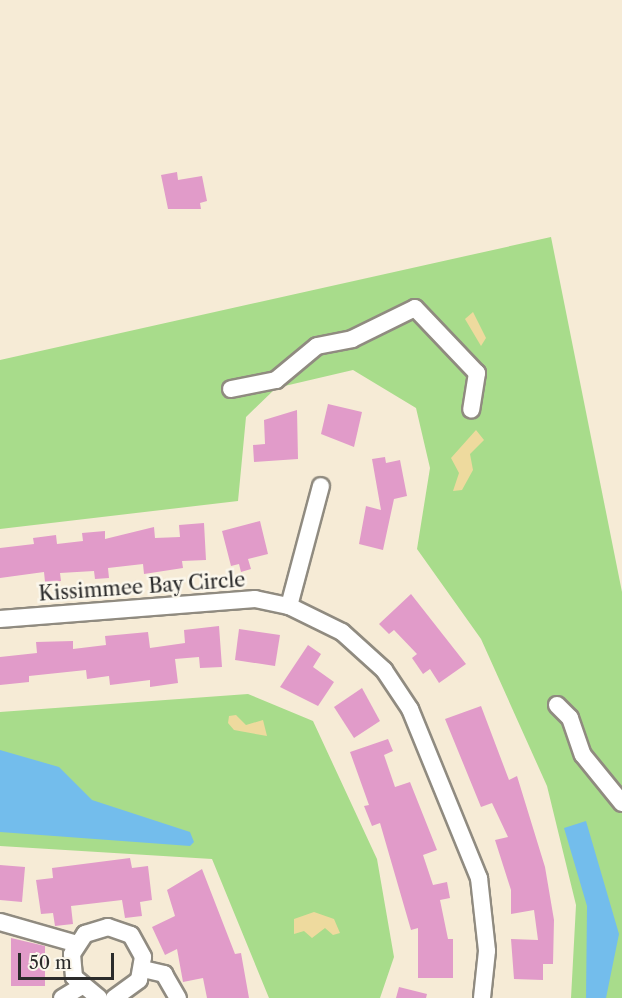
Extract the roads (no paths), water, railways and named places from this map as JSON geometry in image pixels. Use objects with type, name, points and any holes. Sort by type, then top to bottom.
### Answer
[{"type":"street","points":[[231,389],[276,380],[317,346],[352,339],[415,308],[477,372],[471,410]]},
{"type":"street","points":[[289,606],[321,486]]},
{"type":"street","name":"Kissimmee Bay Circle","points":[[0,619],[206,599],[289,606],[342,632],[384,670],[410,709],[479,878],[487,951],[482,998]]},
{"type":"street","points":[[557,705],[570,718],[584,756],[622,803]]},
{"type":"street","points":[[0,922],[77,944]]},
{"type":"street","points":[[99,998],[80,987],[71,966],[77,944],[96,928],[120,929],[139,945],[143,969],[132,989],[114,998]]},
{"type":"street","points":[[143,969],[164,974],[178,998]]},
{"type":"street","points":[[62,998],[80,987]]},
{"type":"water","points":[[0,750],[59,767],[92,800],[190,832],[194,842],[190,846],[0,832]]},
{"type":"water","points":[[586,821],[619,934],[606,998],[586,998],[587,906],[564,828]]}]
